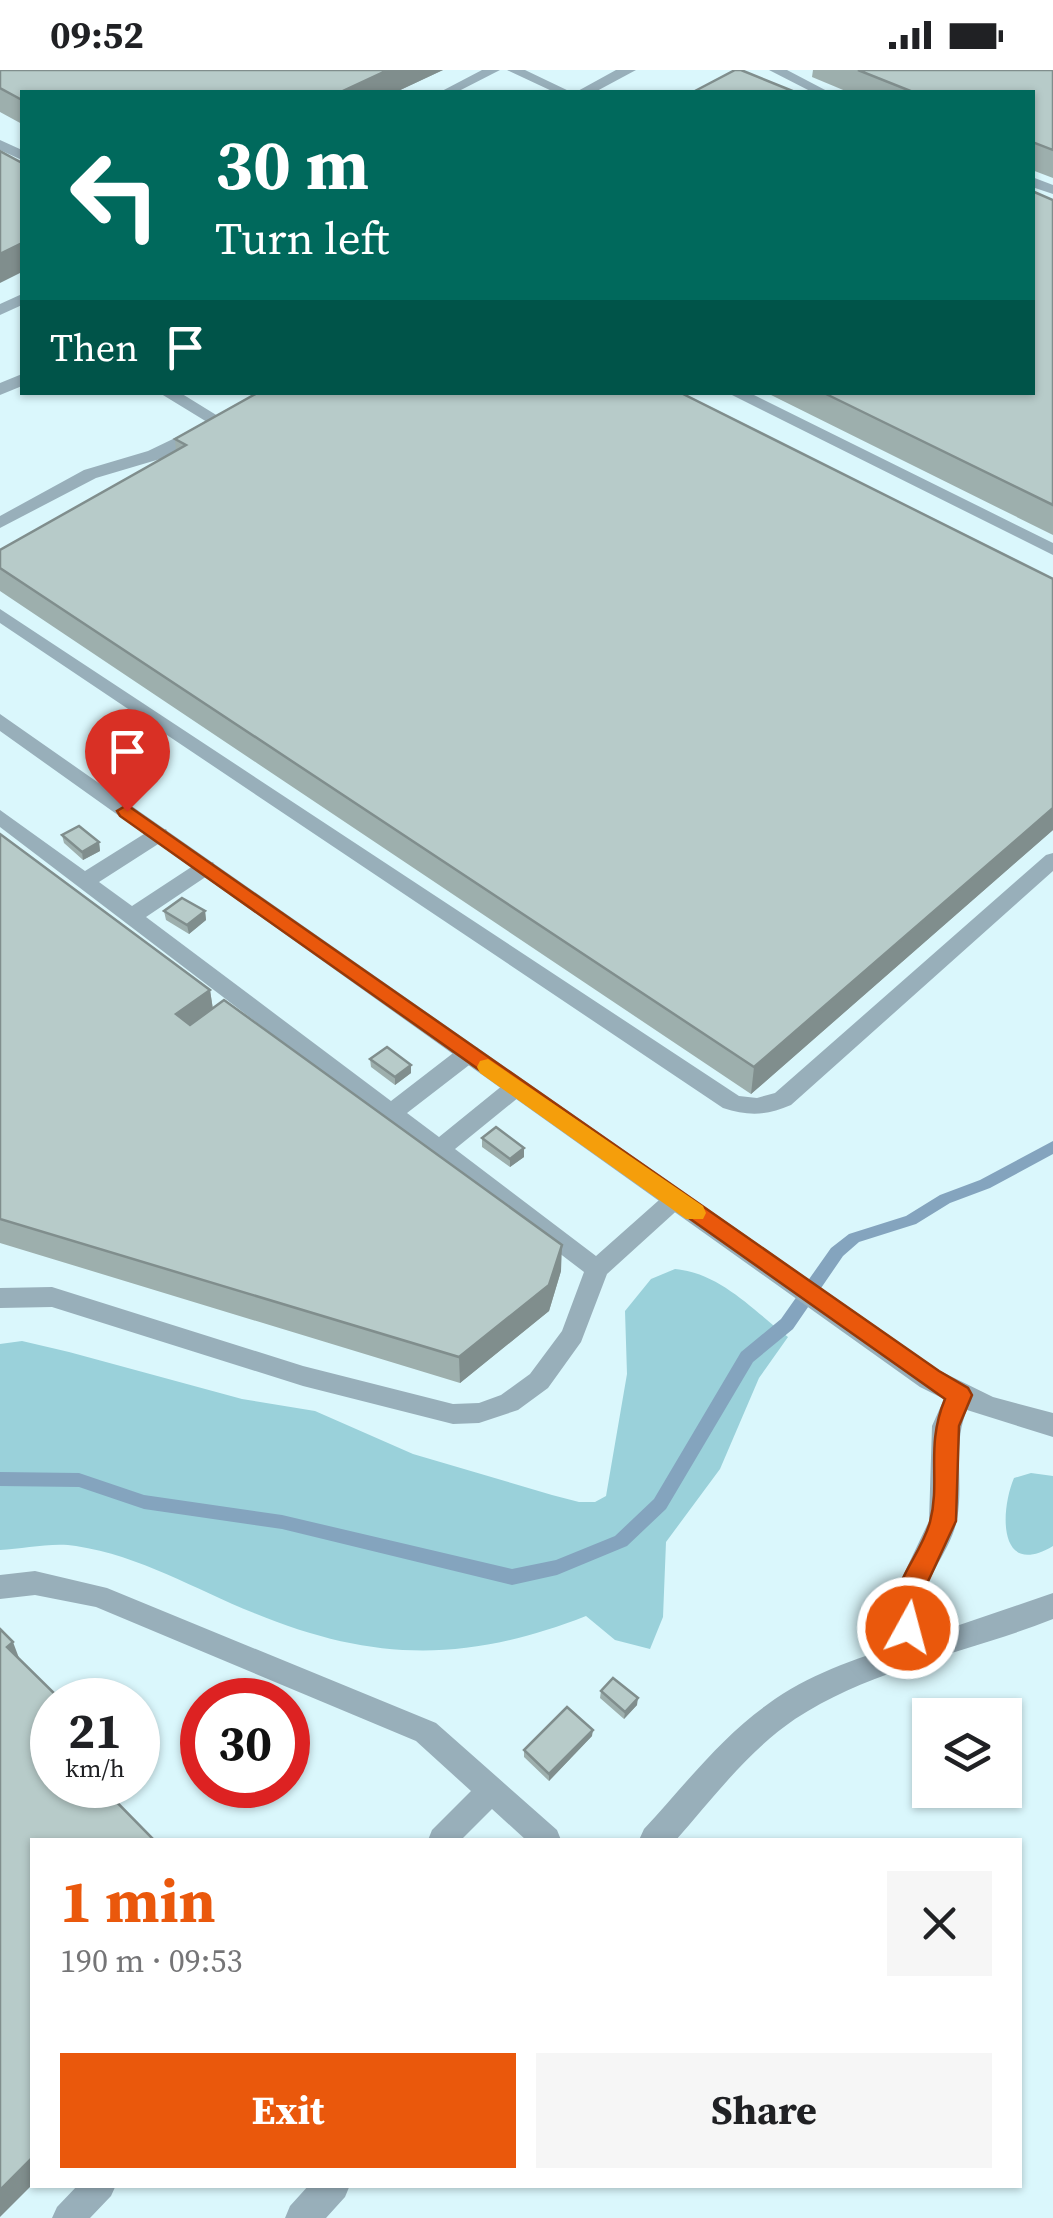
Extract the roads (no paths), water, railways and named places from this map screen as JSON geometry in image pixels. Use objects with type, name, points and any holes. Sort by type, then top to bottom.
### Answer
[{"type":"street","points":[[588,90],[628,70]]},
{"type":"street","points":[[0,722],[865,1333],[959,1395],[1018,1418],[1053,1426]]},
{"type":"street","points":[[920,1653],[908,1628],[904,1603],[943,1521],[946,1426],[959,1395]]},
{"type":"street","points":[[657,1838],[749,1740],[788,1708],[847,1677],[1053,1606]]},
{"type":"street","points":[[302,2218],[330,2188]]},
{"type":"lane","points":[[451,90],[493,70]]},
{"type":"lane","points":[[514,70],[559,90]]},
{"type":"lane","points":[[776,70],[818,90]]},
{"type":"lane","points":[[0,523],[75,480],[154,455],[224,418],[173,395]]},
{"type":"lane","points":[[740,395],[1053,550]]},
{"type":"lane","points":[[0,615],[730,1102],[746,1108],[771,1106],[783,1099],[1053,860]]},
{"type":"lane","points":[[0,817],[597,1269]]},
{"type":"lane","points":[[86,881],[159,834]]},
{"type":"lane","points":[[132,916],[206,867]]},
{"type":"lane","points":[[392,1114],[469,1053]]},
{"type":"lane","points":[[439,1149],[516,1087]]},
{"type":"lane","points":[[0,1298],[52,1297],[303,1376],[465,1414],[509,1403],[539,1381],[572,1335],[597,1269],[675,1199]]},
{"type":"lane","points":[[0,1586],[36,1584],[98,1596],[426,1732],[545,1838]]},
{"type":"lane","points":[[444,1838],[492,1789]]},
{"type":"lane","points":[[68,2218],[97,2188]]},
{"type":"waterway","points":[[0,1479],[79,1480],[144,1502],[282,1522],[512,1577],[557,1567],[621,1541],[660,1504],[747,1357],[787,1324],[837,1252],[854,1238],[911,1220],[945,1199],[985,1184],[1053,1147]]}]
